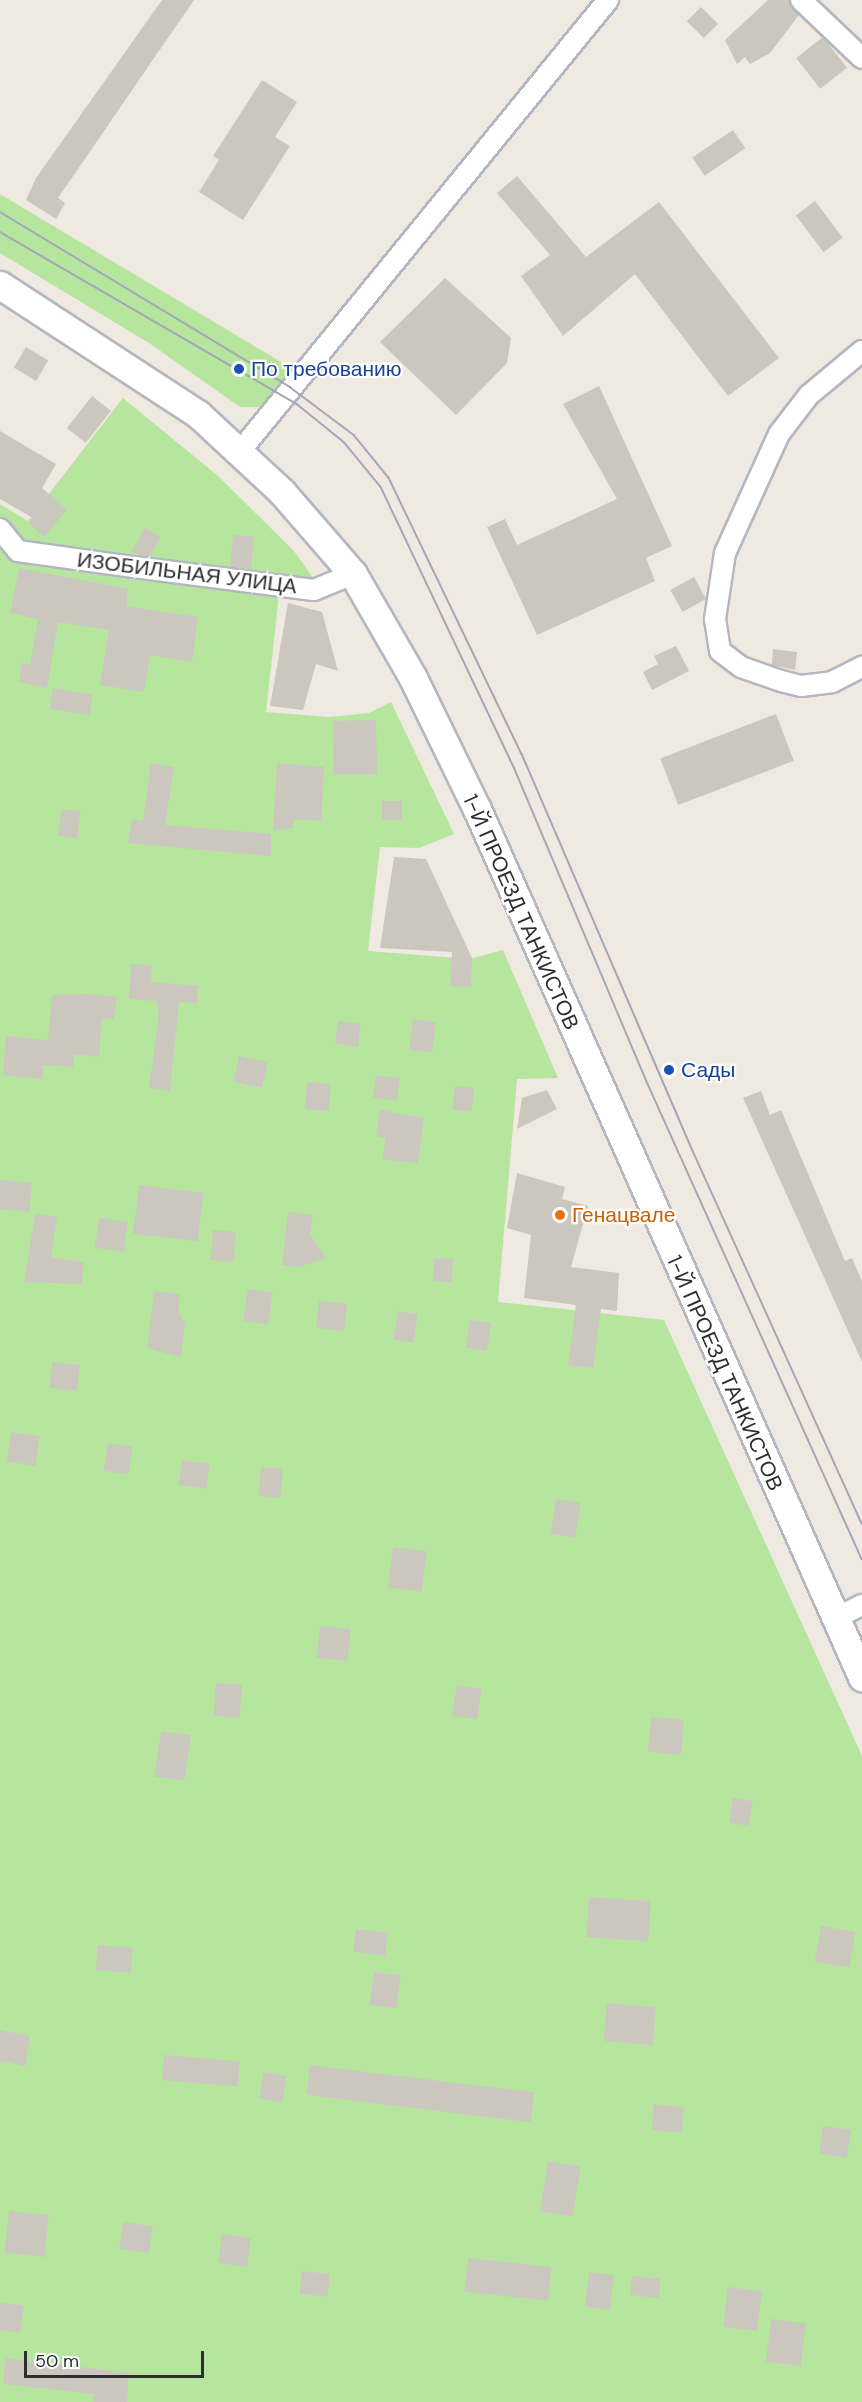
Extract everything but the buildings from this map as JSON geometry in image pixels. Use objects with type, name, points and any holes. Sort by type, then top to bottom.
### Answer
[{"type":"main road","name":"1-Й ПРОЕЗД ТАНКИСТОВ","points":[[0,285],[136,370],[242,450],[352,574],[413,678],[477,809],[862,1677]]},
{"type":"street","points":[[242,450],[608,0]]},
{"type":"street","points":[[801,0],[862,58]]},
{"type":"street","points":[[862,351],[808,395],[779,434],[725,553],[715,619],[720,651],[741,667],[781,681],[801,686],[832,682],[862,667]]},
{"type":"street","name":"ИЗОБИЛЬНАЯ УЛИЦА","points":[[0,529],[18,551],[314,590],[352,574]]},
{"type":"street","points":[[836,1618],[862,1605]]},
{"type":"green space","points":[[0,194],[291,368],[260,407],[240,407],[149,343],[0,253]]},
{"type":"green space","points":[[123,398],[218,476],[294,551],[326,596],[279,595],[266,712],[330,717],[369,713],[391,702],[454,834],[419,848],[380,847],[368,951],[470,959],[503,950],[558,1078],[517,1079],[498,1302],[664,1320],[862,1756],[862,2402],[0,2402],[0,504],[28,521]]},
{"type":"tram line","points":[[0,212],[290,387],[354,435],[389,478],[522,754],[693,1151],[862,1524]]},
{"type":"tram line","points":[[0,232],[297,404],[344,442],[381,487],[514,767],[648,1084],[862,1559]]},
{"type":"place","name":"По требованию","points":[[239,369]]},
{"type":"place","name":"Сады","points":[[669,1070]]},
{"type":"place","name":"Генацвале","points":[[560,1215]]}]
